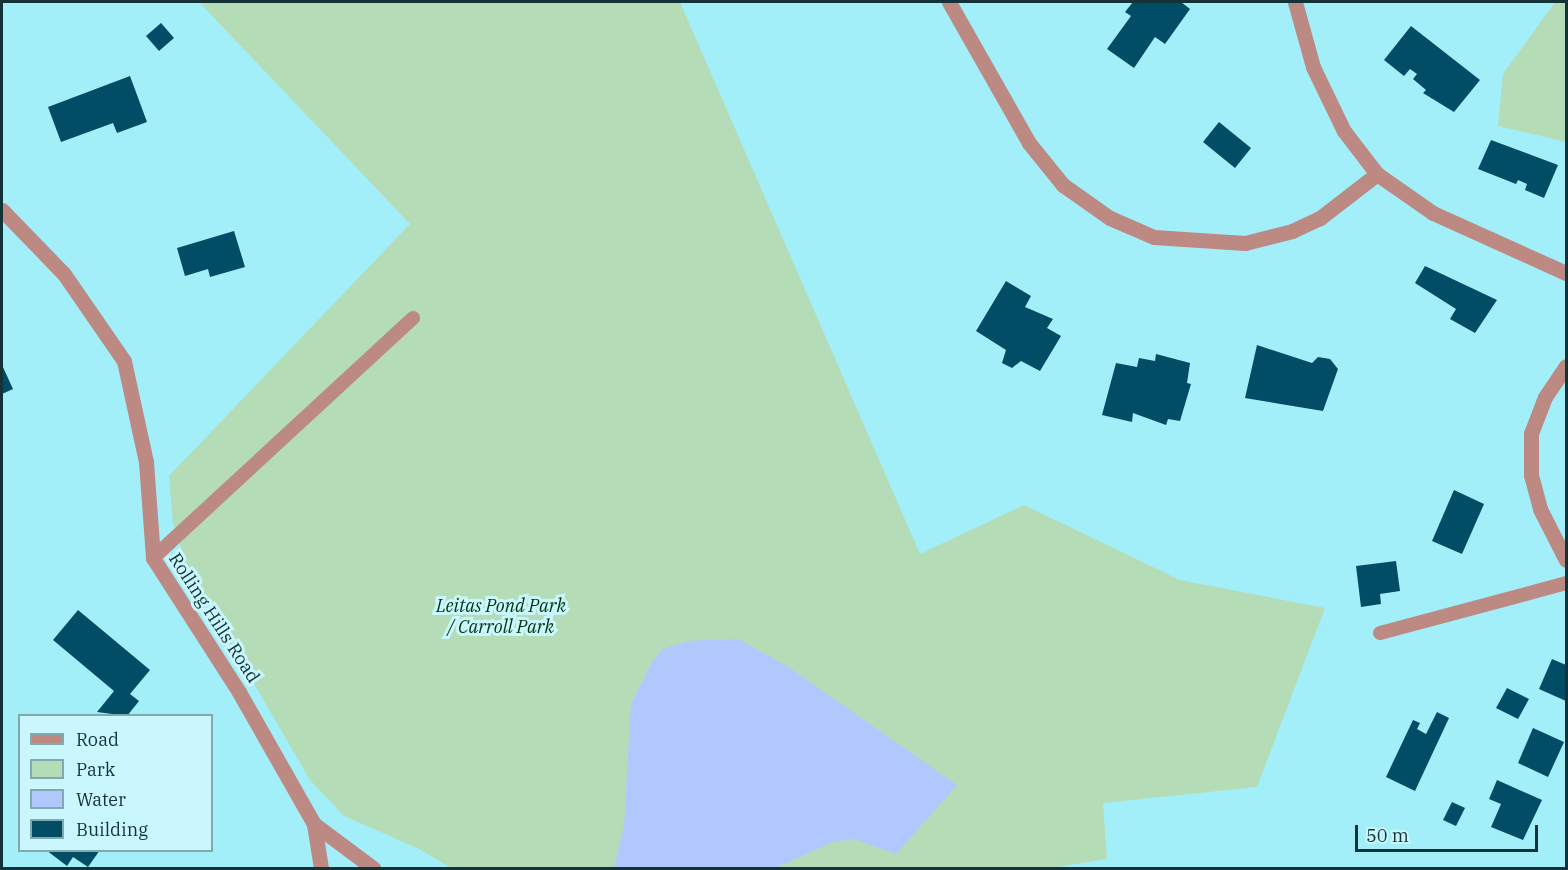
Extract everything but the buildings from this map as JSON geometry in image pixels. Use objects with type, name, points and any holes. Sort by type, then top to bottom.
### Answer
[{"type":"street","points":[[949,2],[1029,144],[1064,185],[1110,218],[1154,237],[1245,243],[1292,231],[1320,218],[1377,174]]},
{"type":"street","points":[[1294,2],[1313,67],[1344,131],[1377,174],[1433,213],[1566,273]]},
{"type":"street","name":"Rolling Hills Road","points":[[2,210],[64,274],[124,361],[146,462],[153,558],[239,692],[314,824],[321,868]]},
{"type":"street","points":[[1566,366],[1545,397],[1531,433],[1531,475],[1540,509],[1566,560]]},
{"type":"street","name":"Rolling Hills Road","points":[[314,824],[374,868]]},
{"type":"lane","points":[[153,558],[413,318]]},
{"type":"lane","points":[[1380,633],[1566,583]]},
{"type":"green space","name":"Leitas Pond Park / Carroll Park","points":[[199,2],[680,2],[920,554],[1024,505],[1180,580],[1325,608],[1257,787],[1103,803],[1107,859],[1051,868],[451,868],[419,849],[344,816],[310,780],[189,572],[173,523],[169,476],[410,224]]},
{"type":"green space","points":[[1555,2],[1566,2],[1566,142],[1498,126],[1503,74]]},
{"type":"water","points":[[738,639],[787,666],[957,785],[896,854],[854,839],[833,842],[775,868],[614,868],[624,826],[631,704],[652,662],[663,649],[687,641]]}]
